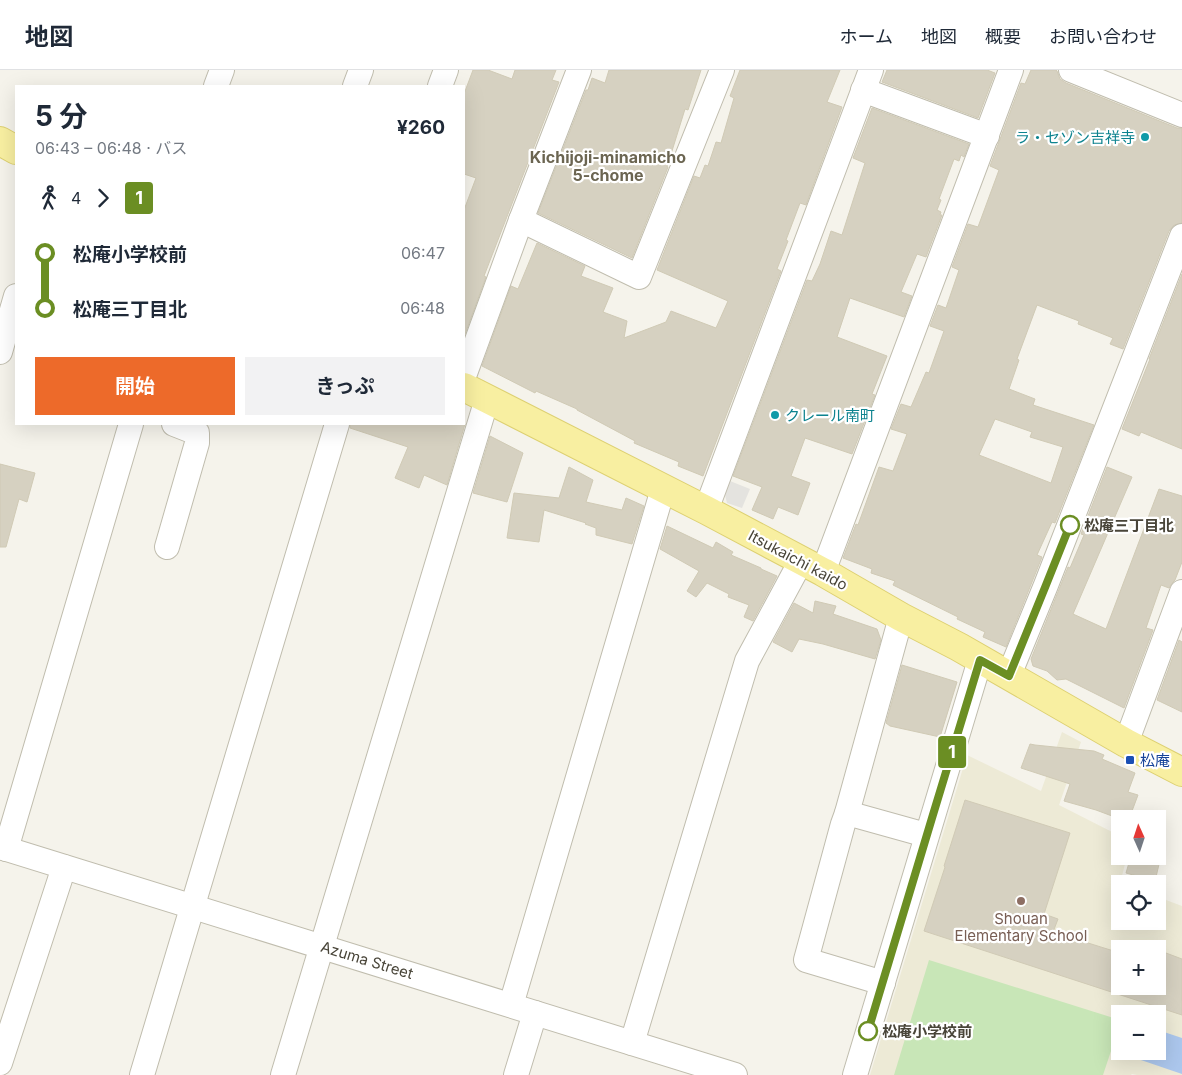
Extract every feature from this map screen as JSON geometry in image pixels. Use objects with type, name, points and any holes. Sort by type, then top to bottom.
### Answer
[{"type":"main road","points":[[0,141],[15,149]]},
{"type":"main road","name":"Itsukaichi kaido","points":[[475,393],[812,566],[901,617],[959,647],[1126,743],[1182,772]]},
{"type":"street","points":[[216,85],[222,70]]},
{"type":"street","points":[[355,85],[361,70]]},
{"type":"street","points":[[440,85],[446,70]]},
{"type":"street","points":[[465,373],[521,220],[579,70]]},
{"type":"street","points":[[521,220],[639,277],[722,70]]},
{"type":"street","points":[[632,1043],[747,660],[812,566],[1012,70]]},
{"type":"street","points":[[1071,70],[1182,115]]},
{"type":"street","points":[[706,510],[867,80],[986,136]]},
{"type":"street","points":[[1009,676],[1182,236]]},
{"type":"street","points":[[0,352],[15,300]]},
{"type":"street","points":[[283,1075],[322,946],[475,393]]},
{"type":"street","points":[[3,848],[131,425]]},
{"type":"street","points":[[167,547],[197,443],[197,433],[177,425]]},
{"type":"street","points":[[142,1075],[337,425]]},
{"type":"street","points":[[511,1005],[662,489]]},
{"type":"street","points":[[1126,743],[1182,592]]},
{"type":"street","points":[[883,983],[806,960],[842,824],[847,813],[901,617]]},
{"type":"street","points":[[855,1075],[980,660]]},
{"type":"street","points":[[847,813],[926,835]]},
{"type":"street","name":"Azuma Street","points":[[3,848],[632,1043],[694,1069],[735,1075]]},
{"type":"street","points":[[0,1063],[64,867]]},
{"type":"street","points":[[516,1075],[534,1012]]},
{"type":"shaded area","points":[[730,481],[750,489],[742,508],[727,503],[725,495]]},
{"type":"shaded area","name":"Shouan Elementary School","points":[[1062,732],[1081,742],[1059,805],[1111,831],[1111,865],[1125,865],[1122,875],[1111,875],[1111,930],[1166,930],[1166,900],[1182,906],[1182,1075],[870,1075],[967,755],[1041,791]]},
{"type":"green space","points":[[929,960],[1111,1017],[1111,1051],[1103,1075],[894,1075]]},
{"type":"water","points":[[1166,1033],[1182,1038],[1182,1074],[1141,1060],[1166,1060]]},
{"type":"building","points":[[473,70],[488,70],[512,79],[515,70],[556,70],[552,80],[559,82],[484,276],[486,277],[465,334],[465,207],[476,178],[465,174],[465,91]]},
{"type":"building","points":[[609,70],[701,70],[688,110],[685,109],[668,167],[632,258],[538,213],[586,90],[588,90],[592,78],[605,83]]},
{"type":"building","points":[[740,70],[840,70],[827,102],[842,107],[806,205],[800,203],[786,240],[788,241],[777,269],[781,271],[703,476],[678,466],[679,462],[634,443],[635,441],[577,409],[536,391],[535,393],[482,366],[511,286],[518,289],[537,243],[585,266],[581,276],[613,288],[603,312],[627,321],[624,338],[666,322],[671,311],[716,328],[728,301],[657,270],[694,176],[700,178],[705,165],[708,166],[716,142],[721,143],[734,98],[730,96]]},
{"type":"building","points":[[887,70],[987,70],[995,73],[978,118],[882,82]]},
{"type":"building","points":[[1031,70],[1056,70],[1060,79],[1066,83],[1177,128],[1182,128],[1182,223],[1174,225],[1169,231],[1123,349],[1110,344],[1113,338],[1078,324],[1079,321],[1037,305],[1017,359],[1019,360],[1009,389],[1035,399],[1033,405],[1094,425],[1055,523],[1052,522],[1037,555],[1042,557],[1006,647],[983,637],[985,632],[957,619],[958,617],[893,585],[895,581],[871,573],[872,569],[843,558],[856,524],[858,525],[879,467],[893,471],[907,434],[891,429],[901,404],[911,407],[926,372],[929,373],[944,331],[930,326],[938,305],[946,308],[959,270],[952,267],[968,224],[978,227],[999,170],[990,166],[1021,83],[1025,84]],"holes":[[[995,419],[1032,432],[1030,437],[1063,447],[1051,483],[979,455]]]},
{"type":"building","points":[[872,108],[969,144],[964,157],[961,155],[959,161],[954,159],[939,199],[941,200],[937,210],[942,215],[926,257],[917,254],[901,292],[912,296],[904,317],[850,298],[837,337],[887,356],[872,394],[875,395],[852,454],[805,438],[791,476],[810,483],[798,515],[778,507],[773,519],[752,510],[762,487],[733,476],[807,280],[812,281],[831,231],[842,235],[865,163],[853,158]]},
{"type":"building","points":[[1182,274],[1182,449],[1141,432],[1139,436],[1122,429]]},
{"type":"building","points":[[350,425],[465,425],[447,485],[424,475],[419,488],[395,478],[408,447],[350,428]]},
{"type":"building","points":[[490,436],[523,453],[507,502],[473,493]]},
{"type":"building","points":[[0,464],[35,473],[27,502],[19,499],[6,547],[0,547]]},
{"type":"building","points":[[569,467],[593,480],[586,502],[622,510],[626,498],[644,506],[632,544],[596,535],[596,528],[586,523],[544,510],[539,542],[507,538],[514,493],[559,498]]},
{"type":"building","points":[[1107,467],[1132,477],[1073,614],[1106,629],[1159,489],[1182,496],[1182,562],[1175,580],[1169,588],[1161,585],[1146,628],[1153,630],[1124,708],[1066,679],[1057,680],[1047,671],[1033,666],[1031,659],[1068,567],[1070,568],[1084,535],[1081,534]]},
{"type":"building","points":[[667,526],[713,548],[716,542],[733,552],[731,555],[777,576],[753,621],[744,617],[749,605],[728,597],[729,594],[707,583],[696,597],[687,591],[699,571],[660,549]]},
{"type":"building","points":[[815,601],[836,606],[833,614],[877,629],[881,640],[875,659],[799,639],[792,652],[773,642],[794,603],[813,613]]},
{"type":"building","points":[[1179,640],[1182,642],[1182,712],[1157,700]]},
{"type":"building","points":[[902,665],[957,682],[940,737],[890,726],[886,723]]},
{"type":"building","points":[[1030,744],[1094,751],[1104,755],[1102,759],[1135,773],[1128,792],[1138,795],[1132,810],[1111,810],[1111,816],[1064,801],[1070,784],[1021,768]]},
{"type":"building","points":[[965,800],[1070,833],[1044,914],[1058,919],[1053,932],[1111,950],[1111,992],[924,931]]},
{"type":"building","points":[[1128,865],[1159,865],[1156,875],[1133,875],[1126,873]]},
{"type":"building","points":[[1166,953],[1182,959],[1182,1015],[1166,1010],[1166,1005],[1151,1005],[1121,995],[1166,995]]},
{"type":"bus line","name":"1","points":[[868,1031],[980,660],[1009,676],[1070,525]]},
{"type":"place","name":"ラ・セゾン吉祥寺","points":[[1145,137]]},
{"type":"place","name":"クレール南町","points":[[775,415]]},
{"type":"place","name":"松庵三丁目北","points":[[1070,525]]},
{"type":"place","name":"松庵","points":[[1130,760]]},
{"type":"place","name":"Shouan Elementary School","points":[[1021,901]]},
{"type":"place","name":"松庵小学校前","points":[[868,1031]]},
{"type":"district","name":"Kichijoji-minamicho 5-chome","points":[[608,166]]}]
